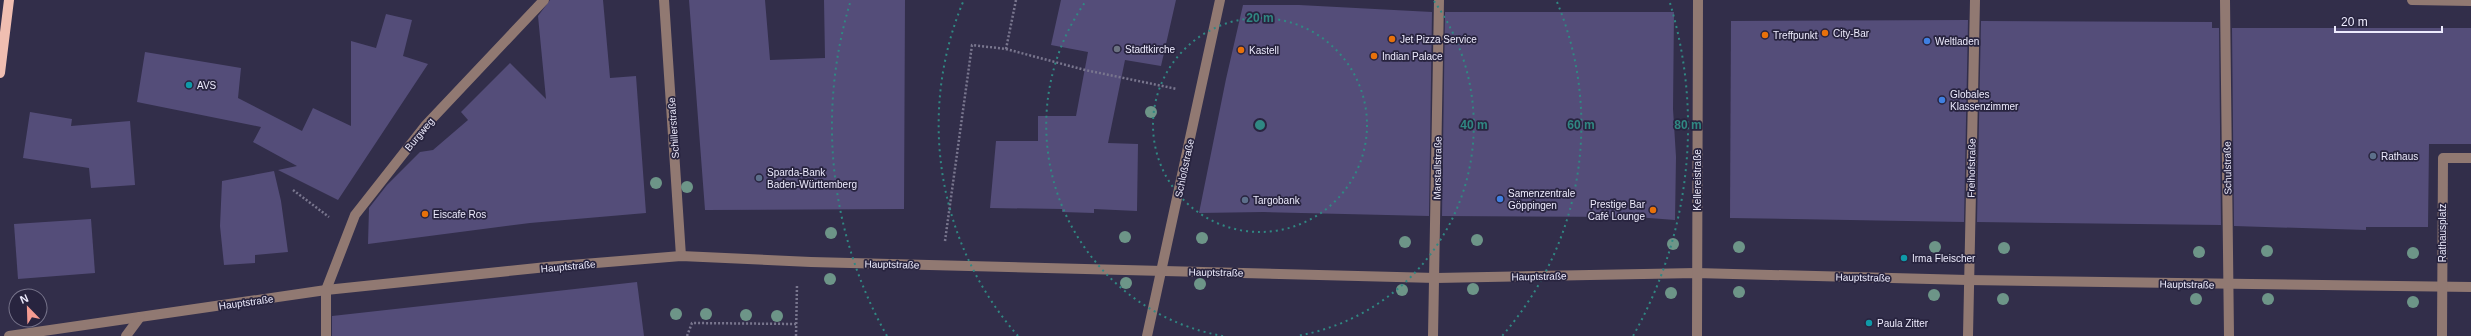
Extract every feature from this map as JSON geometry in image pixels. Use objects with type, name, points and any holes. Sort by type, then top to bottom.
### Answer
[{"type":"main road","points":[[0,73],[9,0]]},
{"type":"street","name":"Burgweg","points":[[326,290],[355,214],[424,126],[544,0]]},
{"type":"street","name":"Schillerstraße","points":[[664,0],[681,256]]},
{"type":"street","name":"Schloßstraße","points":[[1147,336],[1220,0]]},
{"type":"street","name":"Marstallstraße","points":[[1433,336],[1436,278],[1439,0]]},
{"type":"street","name":"Kellereistraße","points":[[1697,336],[1698,0]]},
{"type":"street","name":"Freihofstraße","points":[[1968,336],[1975,0]]},
{"type":"street","name":"Schulstraße","points":[[2225,0],[2229,336]]},
{"type":"street","points":[[2412,0],[2471,1]]},
{"type":"street","name":"Rathausplatz","points":[[2442,336],[2443,158],[2471,158]]},
{"type":"street","name":"Hauptstraße","points":[[9,336],[326,290],[547,267],[681,256],[942,266],[1162,270],[1436,278],[1696,273],[2229,285],[2471,287]]},
{"type":"street","points":[[326,290],[326,336]]},
{"type":"street","points":[[126,336],[140,317]]},
{"type":"path","points":[[1006,49],[1016,0]]},
{"type":"path","points":[[942,266],[972,45],[1006,49],[1085,70],[1200,94]]},
{"type":"path","points":[[293,190],[349,231]]},
{"type":"path","points":[[796,336],[797,261]]},
{"type":"path","points":[[687,336],[692,323],[796,324]]},
{"type":"building","points":[[550,0],[603,0],[610,78],[636,76],[646,213],[530,223],[368,244],[369,208],[387,185],[420,152],[433,150],[468,120],[461,112],[510,63],[546,99],[538,16]]},
{"type":"building","points":[[689,0],[765,0],[770,60],[825,58],[824,0],[905,0],[904,209],[705,210]]},
{"type":"building","points":[[1061,0],[1176,0],[1161,66],[1125,60],[1108,143],[1138,144],[1137,211],[1094,209],[1094,213],[1062,212],[1062,209],[990,208],[996,141],[1038,141],[1038,116],[1076,116],[1088,52],[1051,45]]},
{"type":"building","points":[[1243,5],[1299,5],[1432,12],[1429,216],[1263,212],[1199,213],[1226,79]]},
{"type":"building","points":[[1445,12],[1674,12],[1673,109],[1676,157],[1675,220],[1636,217],[1442,216]]},
{"type":"building","points":[[386,14],[412,20],[403,56],[428,64],[338,200],[278,170],[297,166],[253,142],[261,127],[137,102],[145,52],[241,68],[238,98],[302,131],[313,108],[351,126],[351,41],[376,48]]},
{"type":"building","points":[[1968,20],[1964,222],[1730,218],[1731,21]]},
{"type":"building","points":[[1981,21],[2212,22],[2212,28],[2219,28],[2221,225],[1977,222]]},
{"type":"building","name":"Rathaus","points":[[2232,28],[2471,28],[2471,144],[2429,144],[2428,227],[2366,227],[2366,230],[2234,226]]},
{"type":"building","points":[[30,112],[72,119],[71,126],[130,121],[135,185],[91,188],[89,168],[23,158]]},
{"type":"building","points":[[274,171],[281,201],[288,252],[255,255],[255,263],[224,265],[220,226],[222,181]]},
{"type":"building","points":[[91,219],[95,273],[18,279],[14,224]]},
{"type":"building","points":[[637,282],[644,336],[332,336],[332,316]]},
{"type":"place","name":"City-Bar","points":[[1825,33]]},
{"type":"place","name":"Treffpunkt","points":[[1765,35]]},
{"type":"place","name":"Jet Pizza Service","points":[[1392,39]]},
{"type":"place","name":"Weltladen","points":[[1927,41]]},
{"type":"place","name":"Stadtkirche","points":[[1117,49]]},
{"type":"place","name":"Kastell","points":[[1241,50]]},
{"type":"place","name":"Indian Palace","points":[[1374,56]]},
{"type":"place","name":"AVS","points":[[189,85]]},
{"type":"place","name":"Globales Klassenzimmer","points":[[1942,100]]},
{"type":"place","name":"Rathaus","points":[[2373,156]]},
{"type":"place","name":"Sparda-Bank Baden-Württemberg","points":[[759,178]]},
{"type":"place","name":"Samenzentrale Göppingen","points":[[1500,199]]},
{"type":"place","name":"Targobank","points":[[1245,200]]},
{"type":"place","name":"Prestige Bar Café Lounge","points":[[1653,210]]},
{"type":"place","name":"Eiscafe Ros","points":[[425,214]]},
{"type":"place","name":"Irma Fleischer","points":[[1904,258]]},
{"type":"place","name":"Paula Zitter","points":[[1869,323]]}]
